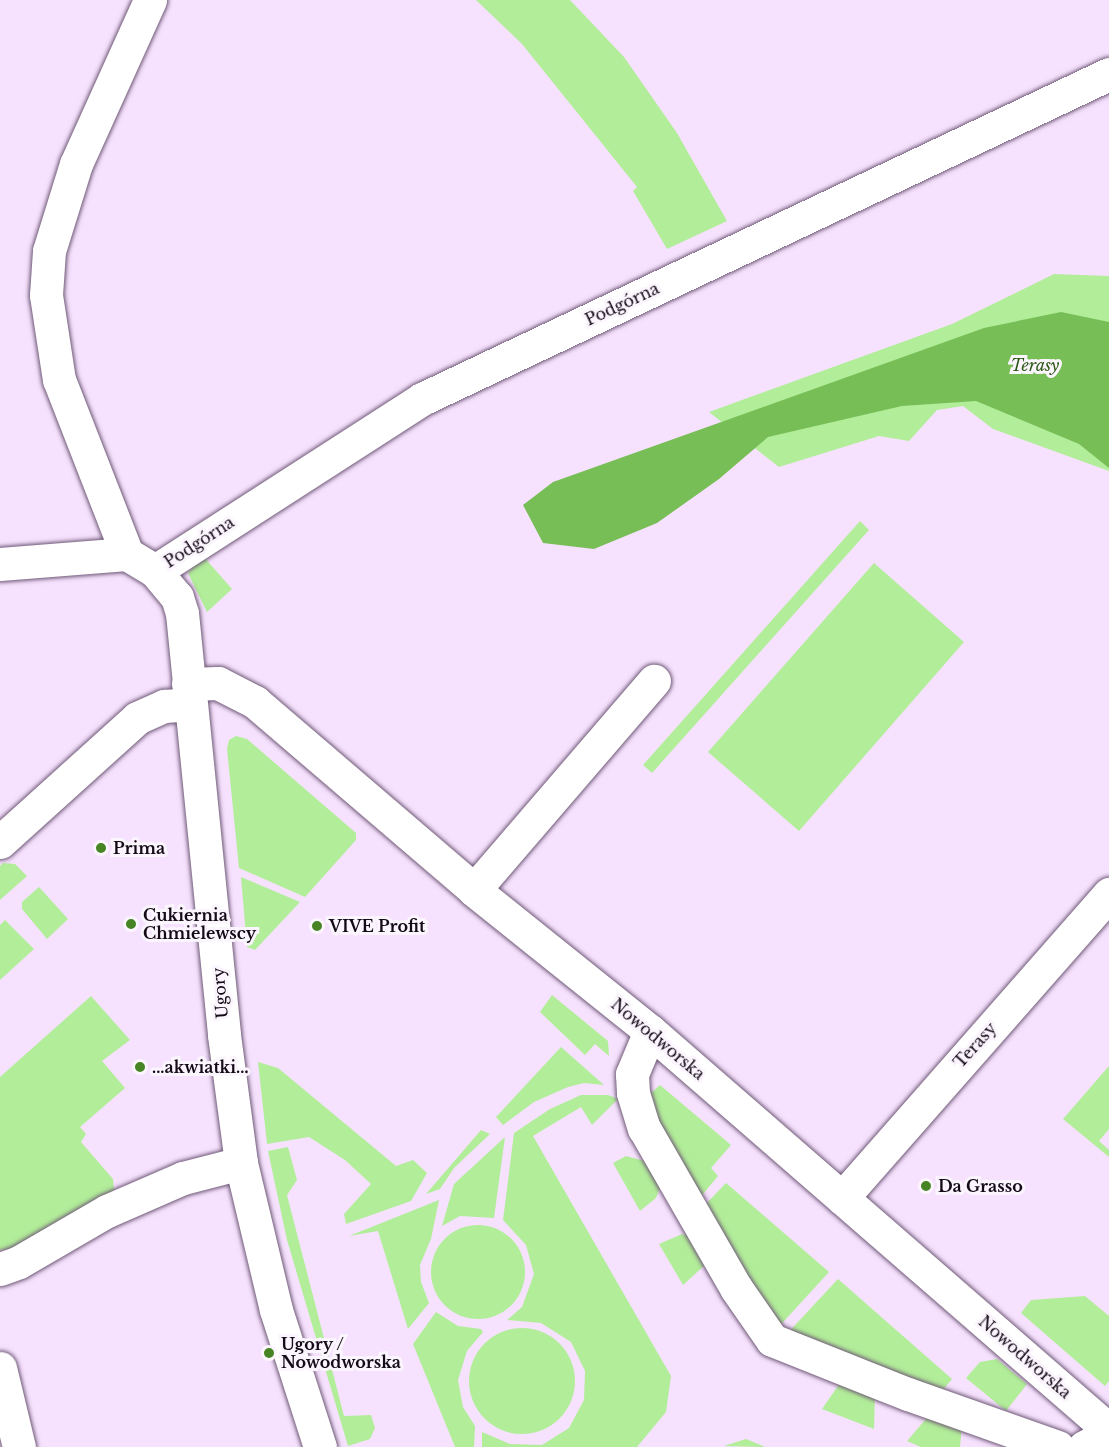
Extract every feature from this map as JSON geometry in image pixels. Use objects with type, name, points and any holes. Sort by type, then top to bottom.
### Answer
[{"type":"street","points":[[0,564],[127,554],[59,380],[46,295],[50,250],[73,174],[150,0]]},
{"type":"street","name":"Podgórna","points":[[155,571],[422,399],[1109,74]]},
{"type":"street","name":"Ugory","points":[[127,554],[155,571],[172,588],[182,613],[241,1163],[276,1310],[320,1447]]},
{"type":"street","points":[[474,890],[654,681]]},
{"type":"street","name":"Nowodworska","points":[[0,842],[137,718],[218,683],[255,702],[474,890],[650,1031],[842,1198],[1100,1435]]},
{"type":"street","name":"Terasy","points":[[842,1198],[1109,894]]},
{"type":"street","points":[[650,1031],[633,1074],[633,1093],[644,1128],[730,1279],[772,1340],[908,1394],[1058,1447]]},
{"type":"street","points":[[0,1269],[19,1262],[107,1210],[183,1178],[241,1163]]},
{"type":"street","points":[[0,1368],[19,1447]]},
{"type":"green space","points":[[476,0],[570,0],[624,57],[677,133],[727,221],[667,249],[633,191],[637,187],[522,44]]},
{"type":"green space","name":"Terasy","points":[[1054,274],[1109,276],[1109,471],[993,429],[963,406],[937,410],[909,441],[879,436],[779,467],[709,412],[952,324]]},
{"type":"green space","name":"Terasy","points":[[1061,312],[1109,322],[1109,468],[1079,444],[976,401],[902,406],[768,437],[719,479],[657,523],[594,549],[543,543],[523,505],[553,482],[984,328]]},
{"type":"green space","points":[[860,521],[869,530],[652,773],[643,765]]},
{"type":"green space","points":[[203,556],[232,589],[207,612],[188,573]]},
{"type":"green space","points":[[874,563],[964,642],[799,831],[708,752]]},
{"type":"green space","points":[[236,736],[247,739],[356,833],[356,840],[305,897],[239,868],[227,749],[229,740]]},
{"type":"green space","points":[[3,863],[15,864],[27,876],[0,900],[0,866]]},
{"type":"green space","points":[[241,877],[300,902],[255,950],[247,947]]},
{"type":"green space","points":[[39,887],[68,919],[47,939],[22,909],[22,902]]},
{"type":"green space","points":[[5,920],[34,949],[0,980],[0,925]]},
{"type":"green space","points":[[552,995],[608,1041],[609,1056],[595,1044],[585,1055],[540,1012]]},
{"type":"green space","points":[[91,996],[130,1040],[102,1061],[125,1088],[80,1127],[86,1134],[81,1142],[113,1179],[114,1190],[17,1248],[0,1250],[0,1077]]},
{"type":"green space","points":[[561,1047],[604,1085],[584,1083],[568,1087],[534,1102],[503,1125],[496,1117]]},
{"type":"green space","points":[[258,1062],[278,1068],[396,1166],[413,1160],[427,1173],[411,1201],[346,1224],[344,1214],[371,1184],[345,1160],[309,1137],[267,1144]]},
{"type":"green space","points":[[1109,1066],[1109,1129],[1099,1141],[1109,1150],[1109,1157],[1063,1119]]},
{"type":"green space","points":[[660,1085],[731,1145],[711,1168],[718,1176],[698,1200],[658,1131],[649,1095]]},
{"type":"green space","points":[[581,1095],[608,1095],[618,1099],[592,1125],[581,1107],[533,1136],[671,1376],[666,1412],[637,1447],[482,1447],[482,1432],[510,1444],[542,1445],[569,1428],[584,1400],[585,1371],[571,1342],[541,1323],[507,1320],[522,1307],[534,1274],[526,1245],[503,1220],[514,1133],[550,1109]]},
{"type":"green space","points":[[481,1130],[490,1134],[454,1168],[440,1189],[426,1194]]},
{"type":"green space","points":[[505,1137],[494,1218],[460,1216],[442,1226],[454,1184]]},
{"type":"green space","points":[[288,1147],[297,1180],[287,1195],[344,1416],[371,1415],[375,1428],[370,1439],[348,1446],[287,1240],[268,1151]]},
{"type":"green space","points":[[626,1156],[652,1163],[663,1180],[656,1198],[640,1211],[613,1163]]},
{"type":"green space","points":[[726,1183],[829,1272],[774,1332],[703,1207]]},
{"type":"green space","points":[[439,1200],[431,1239],[420,1265],[421,1282],[429,1303],[408,1329],[378,1231],[349,1236]]},
{"type":"green space","points":[[478,1225],[496,1229],[511,1239],[521,1254],[525,1272],[521,1290],[511,1305],[496,1315],[478,1319],[460,1315],[445,1305],[435,1290],[431,1272],[435,1254],[445,1239],[460,1229]]},
{"type":"green space","points":[[682,1234],[695,1237],[706,1264],[683,1285],[659,1244]]},
{"type":"green space","points":[[838,1279],[952,1379],[938,1396],[784,1337]]},
{"type":"green space","points":[[1085,1296],[1109,1316],[1109,1381],[1105,1386],[1021,1313],[1031,1300]]},
{"type":"green space","points":[[436,1312],[458,1326],[481,1329],[483,1332],[467,1351],[458,1380],[463,1407],[475,1426],[474,1447],[455,1447],[413,1344]]},
{"type":"green space","points":[[522,1328],[542,1332],[560,1343],[571,1361],[575,1381],[571,1401],[560,1419],[542,1430],[522,1434],[502,1430],[484,1419],[473,1401],[469,1381],[473,1361],[484,1343],[502,1332]]},
{"type":"green space","points":[[997,1359],[1027,1384],[1006,1411],[966,1378],[980,1362]]},
{"type":"green space","points":[[842,1380],[875,1393],[874,1429],[822,1409]]},
{"type":"green space","points":[[931,1413],[962,1425],[960,1447],[921,1447],[907,1441]]},
{"type":"green space","points":[[746,1439],[765,1447],[724,1446]]},
{"type":"place","name":"Prima","points":[[101,848]]},
{"type":"place","name":"Cukiernia Chmielewscy","points":[[131,924]]},
{"type":"place","name":"VIVE Profit","points":[[317,926]]},
{"type":"place","name":"...akwiatki...","points":[[140,1067]]},
{"type":"place","name":"Da Grasso","points":[[926,1186]]},
{"type":"place","name":"Ugory / Nowodworska","points":[[269,1353]]}]
